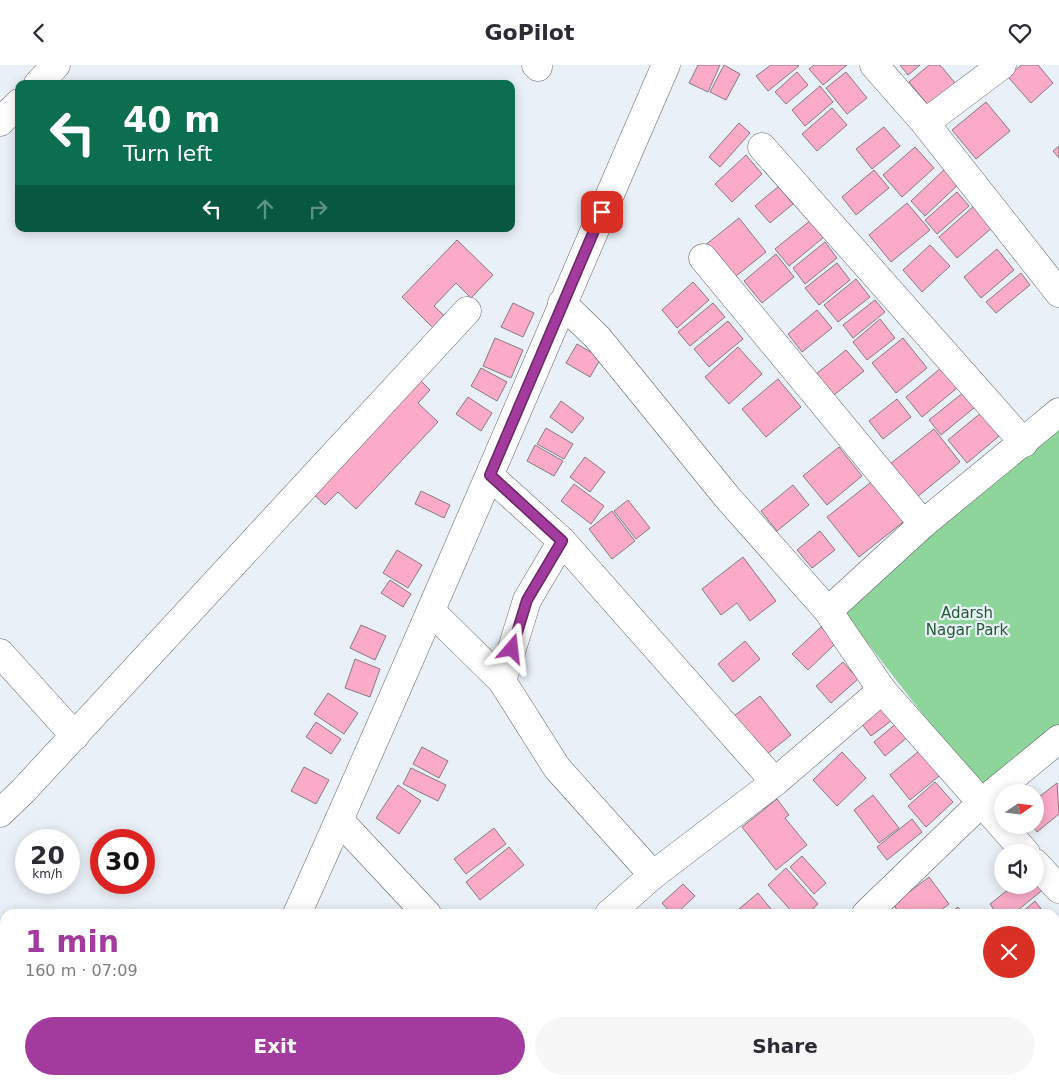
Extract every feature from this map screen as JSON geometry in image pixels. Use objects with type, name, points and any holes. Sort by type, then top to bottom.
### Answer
[{"type":"street","points":[[42,80],[56,65]]},
{"type":"street","points":[[299,909],[431,611],[666,65]]},
{"type":"street","points":[[874,65],[925,123],[1059,293]]},
{"type":"street","points":[[925,123],[1002,65]]},
{"type":"street","points":[[0,122],[15,107]]},
{"type":"street","points":[[762,147],[1024,443]]},
{"type":"street","points":[[703,258],[923,524]]},
{"type":"street","points":[[562,303],[598,337],[727,497],[828,611],[882,690],[1018,844]]},
{"type":"street","points":[[0,813],[75,736],[467,311]]},
{"type":"street","points":[[828,611],[923,524],[1024,443],[1059,412]]},
{"type":"street","points":[[490,475],[562,541],[775,782]]},
{"type":"street","points":[[502,681],[527,600],[562,541]]},
{"type":"street","points":[[431,611],[502,681],[557,768],[653,875]]},
{"type":"street","points":[[0,653],[75,736]]},
{"type":"street","points":[[615,909],[653,875],[775,782],[882,690]]},
{"type":"street","points":[[876,909],[981,803],[1059,739]]},
{"type":"street","points":[[339,820],[422,909]]},
{"type":"street","points":[[1044,873],[1059,889]]},
{"type":"green space","name":"Adarsh Nagar Park","points":[[1059,422],[1059,728],[983,792],[842,610]]},
{"type":"building","points":[[698,65],[720,65],[708,92],[689,83]]},
{"type":"building","points":[[724,65],[740,74],[726,100],[710,92]]},
{"type":"building","points":[[771,65],[799,66],[768,91],[756,76]]},
{"type":"building","points":[[814,65],[847,65],[823,85],[809,69]]},
{"type":"building","points":[[900,65],[920,65],[908,75]]},
{"type":"building","points":[[929,65],[940,65],[956,84],[929,106],[909,82]]},
{"type":"building","points":[[1021,65],[1038,65],[1053,83],[1031,103],[1008,77]]},
{"type":"building","points":[[797,72],[808,85],[786,104],[775,92]]},
{"type":"building","points":[[846,72],[867,98],[847,114],[826,88]]},
{"type":"building","points":[[820,86],[833,102],[805,126],[792,110]]},
{"type":"building","points":[[986,102],[1010,131],[976,159],[952,130]]},
{"type":"building","points":[[832,108],[847,125],[817,151],[802,134]]},
{"type":"building","points":[[739,123],[750,133],[720,167],[709,157]]},
{"type":"building","points":[[884,127],[900,146],[872,169],[856,149]]},
{"type":"building","points":[[1059,146],[1059,158],[1053,151]]},
{"type":"building","points":[[915,147],[934,168],[902,197],[883,175]]},
{"type":"building","points":[[746,155],[762,174],[732,202],[715,184]]},
{"type":"building","points":[[948,166],[962,181],[925,216],[911,201]]},
{"type":"building","points":[[874,170],[889,188],[856,215],[842,197]]},
{"type":"building","points":[[779,186],[793,204],[770,223],[755,206]]},
{"type":"building","points":[[957,192],[969,206],[937,234],[925,220]]},
{"type":"building","points":[[907,203],[930,230],[891,262],[869,235]]},
{"type":"building","points":[[975,205],[993,227],[957,258],[939,237]]},
{"type":"building","points":[[739,218],[766,252],[731,280],[704,246]]},
{"type":"building","points":[[811,220],[824,237],[789,266],[775,249]]},
{"type":"building","points":[[457,240],[493,275],[471,298],[456,283],[434,306],[449,320],[437,332],[402,297]]},
{"type":"building","points":[[825,242],[837,258],[805,284],[793,268]]},
{"type":"building","points":[[930,245],[950,266],[922,292],[903,270]]},
{"type":"building","points":[[997,249],[1014,270],[981,298],[964,277]]},
{"type":"building","points":[[776,254],[794,277],[762,303],[744,281]]},
{"type":"building","points":[[837,263],[850,280],[819,305],[805,288]]},
{"type":"building","points":[[1021,273],[1030,285],[996,313],[986,302]]},
{"type":"building","points":[[856,279],[870,297],[838,322],[824,305]]},
{"type":"building","points":[[693,282],[709,300],[677,328],[662,310]]},
{"type":"building","points":[[875,300],[885,312],[853,338],[843,325]]},
{"type":"building","points":[[513,303],[534,313],[523,337],[501,327]]},
{"type":"building","points":[[713,303],[725,317],[690,346],[678,332]]},
{"type":"building","points":[[817,310],[832,328],[802,352],[788,334]]},
{"type":"building","points":[[880,319],[895,338],[867,360],[853,342]]},
{"type":"building","points":[[728,321],[743,339],[709,367],[694,349]]},
{"type":"building","points":[[495,338],[523,350],[511,378],[483,366]]},
{"type":"building","points":[[903,338],[927,368],[896,393],[872,363]]},
{"type":"building","points":[[577,344],[601,358],[590,377],[566,363]]},
{"type":"building","points":[[738,347],[762,374],[729,404],[705,377]]},
{"type":"building","points":[[846,350],[864,371],[834,395],[816,374]]},
{"type":"building","points":[[481,368],[507,382],[497,401],[471,386]]},
{"type":"building","points":[[941,368],[957,388],[922,417],[906,397]]},
{"type":"building","points":[[416,376],[430,390],[418,403],[438,422],[356,509],[338,492],[325,505],[309,490]]},
{"type":"building","points":[[778,379],[801,407],[766,437],[742,409]]},
{"type":"building","points":[[964,392],[975,407],[941,435],[929,420]]},
{"type":"building","points":[[468,397],[492,413],[481,431],[456,414]]},
{"type":"building","points":[[897,399],[911,417],[883,439],[869,421]]},
{"type":"building","points":[[561,401],[584,418],[572,433],[550,417]]},
{"type":"building","points":[[987,408],[1005,431],[967,463],[948,440]]},
{"type":"building","points":[[546,428],[573,444],[564,459],[537,444]]},
{"type":"building","points":[[934,429],[960,462],[917,497],[890,464]]},
{"type":"building","points":[[535,445],[563,461],[554,476],[527,461]]},
{"type":"building","points":[[839,447],[862,476],[827,505],[803,476]]},
{"type":"building","points":[[585,457],[605,472],[590,492],[570,477]]},
{"type":"building","points":[[875,479],[907,519],[859,557],[827,517]]},
{"type":"building","points":[[574,484],[604,506],[591,524],[561,501]]},
{"type":"building","points":[[793,485],[809,505],[777,531],[761,511]]},
{"type":"building","points":[[421,491],[450,505],[444,518],[415,504]]},
{"type":"building","points":[[628,500],[650,528],[636,539],[614,511]]},
{"type":"building","points":[[612,511],[635,541],[612,559],[589,529]]},
{"type":"building","points":[[820,531],[835,550],[812,568],[797,550]]},
{"type":"building","points":[[397,550],[422,565],[408,588],[383,573]]},
{"type":"building","points":[[743,557],[776,601],[750,621],[737,603],[721,615],[702,589]]},
{"type":"building","points":[[390,580],[411,594],[403,607],[381,593]]},
{"type":"building","points":[[361,625],[386,636],[375,660],[350,648]]},
{"type":"building","points":[[821,627],[836,643],[808,670],[792,654]]},
{"type":"building","points":[[745,641],[760,659],[733,682],[718,664]]},
{"type":"building","points":[[355,659],[380,669],[370,697],[345,688]]},
{"type":"building","points":[[843,662],[858,679],[831,703],[816,686]]},
{"type":"building","points":[[328,693],[358,713],[344,734],[314,714]]},
{"type":"building","points":[[760,696],[791,735],[761,759],[730,719]]},
{"type":"building","points":[[889,702],[899,715],[871,736],[861,723]]},
{"type":"building","points":[[903,718],[915,731],[885,756],[874,742]]},
{"type":"building","points":[[316,722],[341,739],[331,754],[306,737]]},
{"type":"building","points":[[422,747],[448,761],[439,778],[413,764]]},
{"type":"building","points":[[924,747],[944,772],[910,800],[890,775]]},
{"type":"building","points":[[842,752],[866,778],[837,806],[813,780]]},
{"type":"building","points":[[304,767],[329,780],[316,804],[291,791]]},
{"type":"building","points":[[411,768],[446,785],[438,801],[403,784]]},
{"type":"building","points":[[935,782],[953,802],[926,827],[908,806]]},
{"type":"building","points":[[1057,783],[1059,814],[1044,826],[1044,793]]},
{"type":"building","points":[[398,785],[421,801],[399,834],[376,818]]},
{"type":"building","points":[[873,795],[899,828],[879,843],[854,810]]},
{"type":"building","points":[[777,799],[789,815],[785,818],[807,845],[776,870],[742,827]]},
{"type":"building","points":[[912,819],[922,832],[887,860],[877,847]]},
{"type":"building","points":[[494,828],[506,844],[466,874],[454,859]]},
{"type":"building","points":[[509,847],[524,865],[480,900],[466,882]]},
{"type":"building","points":[[802,856],[826,883],[814,894],[790,867]]},
{"type":"building","points":[[786,868],[818,904],[812,909],[790,909],[768,885]]},
{"type":"building","points":[[929,877],[949,904],[942,909],[896,909],[893,904]]},
{"type":"building","points":[[683,884],[695,896],[681,909],[667,909],[662,903]]},
{"type":"building","points":[[758,893],[771,909],[739,909]]},
{"type":"building","points":[[1003,894],[1038,894],[1019,909],[994,909],[990,904]]},
{"type":"building","points":[[1035,901],[1041,909],[1026,909]]},
{"type":"route","points":[[512,649],[527,600],[562,541],[490,475],[602,212]]}]
